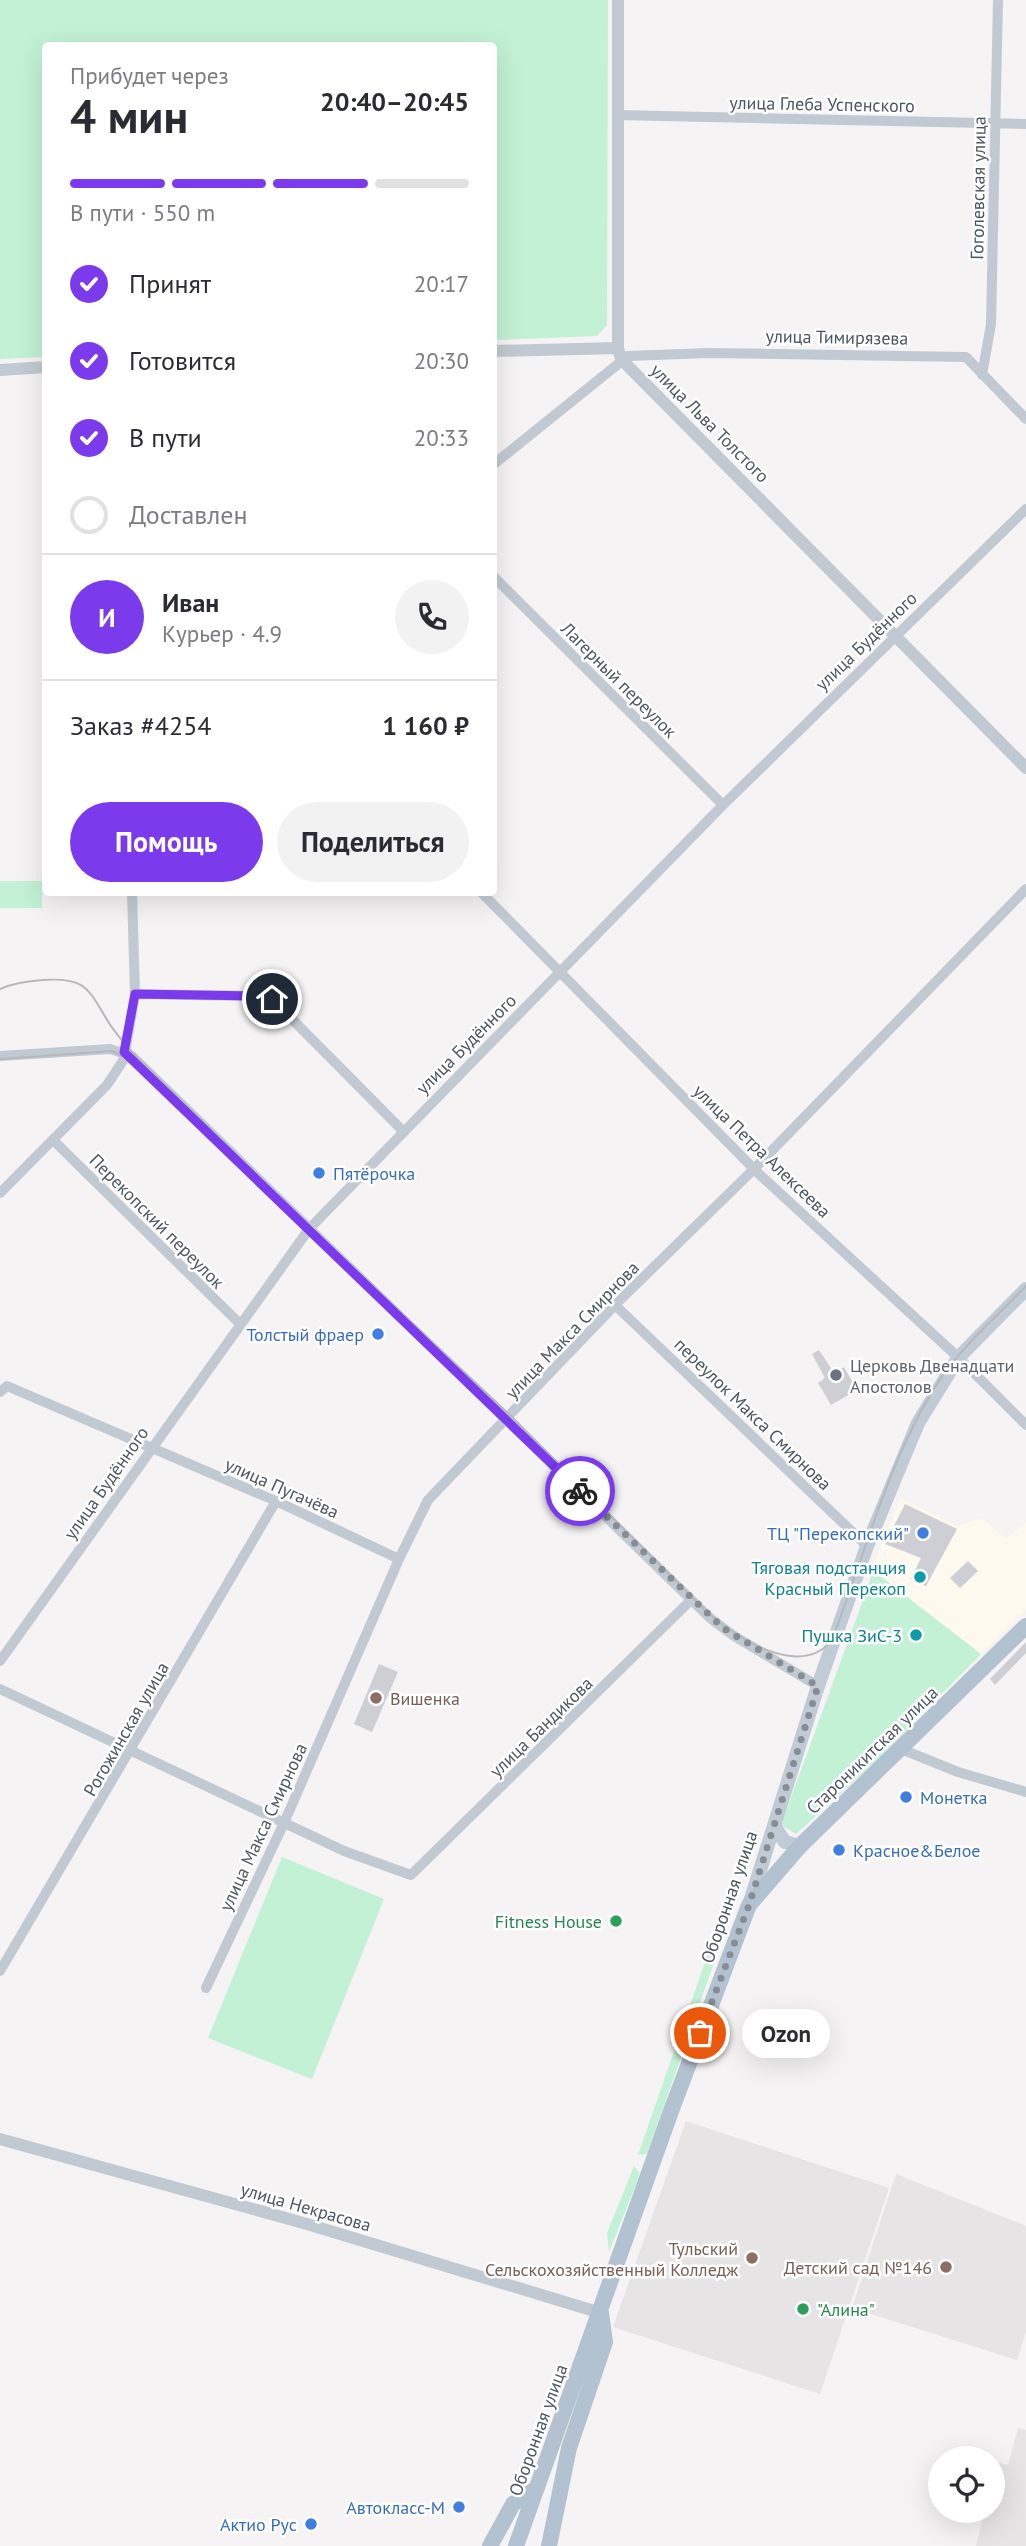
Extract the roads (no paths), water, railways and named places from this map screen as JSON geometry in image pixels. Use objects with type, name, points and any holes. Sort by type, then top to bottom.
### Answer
[{"type":"main road","name":"Оборонная улица","points":[[516,2546],[601,2323],[671,2111],[749,1905],[818,1686],[867,1546],[918,1423],[958,1358],[1026,1289]]},
{"type":"main road","name":"Староникитская улица","points":[[749,1905],[800,1846],[1026,1626]]},
{"type":"main road","points":[[774,1826],[785,1842],[800,1846]]},
{"type":"main road","points":[[549,2546],[569,2448],[605,2342],[601,2323]]},
{"type":"main road","points":[[490,2546],[513,2504],[540,2482],[569,2448],[568,2409]]},
{"type":"street","points":[[497,461],[620,354],[618,0]]},
{"type":"street","name":"Гоголевская улица","points":[[982,375],[992,324],[998,0]]},
{"type":"street","name":"улица Глеба Успенского","points":[[617,115],[1026,124]]},
{"type":"street","name":"улица Тимирязева","points":[[497,351],[966,357],[1026,419]]},
{"type":"street","name":"улица Льва Толстого","points":[[620,354],[1026,768]]},
{"type":"street","points":[[0,370],[42,367]]},
{"type":"street","name":"улица Будённого","points":[[0,1661],[309,1229],[723,805],[1026,509]]},
{"type":"street","name":"Лагерный переулок","points":[[497,580],[723,805]]},
{"type":"street","name":"улица Макса Смирнова","points":[[206,1988],[284,1823],[399,1559],[428,1500],[615,1305],[754,1169],[1026,889]]},
{"type":"street","points":[[0,1193],[107,1085],[124,1059],[135,994],[132,896]]},
{"type":"street","name":"улица Петра Алексеева","points":[[485,896],[754,1169],[958,1358],[1026,1425]]},
{"type":"street","points":[[135,994],[264,996],[272,999],[403,1131]]},
{"type":"street","points":[[0,1056],[124,1050],[691,1600],[734,1636],[818,1686]]},
{"type":"street","name":"Перекопский переулок","points":[[53,1140],[240,1324]]},
{"type":"street","name":"переулок Макса Смирнова","points":[[615,1305],[867,1546]]},
{"type":"street","name":"улица Пугачёва","points":[[0,1392],[7,1386],[276,1502],[399,1559]]},
{"type":"street","name":"Рогожинская улица","points":[[0,1971],[276,1502]]},
{"type":"street","name":"улица Бандикова","points":[[284,1823],[344,1851],[411,1875],[691,1600]]},
{"type":"street","points":[[0,1689],[133,1749],[284,1823]]},
{"type":"street","points":[[901,1749],[958,1772],[1026,1792]]},
{"type":"street","name":"улица Некрасова","points":[[0,2139],[306,2224],[601,2323]]},
{"type":"tram line","points":[[0,989],[43,980],[69,981],[85,988],[115,1032],[137,1057],[304,1221],[511,1416],[707,1612],[734,1633],[768,1650],[803,1656],[819,1651],[832,1640],[885,1492],[917,1418],[936,1385],[958,1356],[1026,1286]]},
{"type":"tram line","points":[[0,1059],[112,1051],[136,1063]]},
{"type":"place","name":"Пятёрочка","points":[[319,1173]]},
{"type":"place","name":"Толстый фраер","points":[[378,1334]]},
{"type":"place","name":"Церковь Двенадцати Апостолов","points":[[836,1375]]},
{"type":"place","name":"ТЦ \"Перекопский\"","points":[[923,1533]]},
{"type":"place","name":"Тяговая подстанция Красный Перекоп","points":[[920,1577]]},
{"type":"place","name":"Пушка ЗиС-3","points":[[916,1635]]},
{"type":"place","name":"Вишенка","points":[[376,1698]]},
{"type":"place","name":"Монетка","points":[[906,1797]]},
{"type":"place","name":"Красное&Белое","points":[[839,1850]]},
{"type":"place","name":"Fitness House","points":[[616,1921]]},
{"type":"place","name":"Ozon","points":[[700,2033]]},
{"type":"place","name":"Тульский Сельскохозяйственный Колледж","points":[[752,2258]]},
{"type":"place","name":"Детский сад №146","points":[[946,2267]]},
{"type":"place","name":"\"Алина\"","points":[[803,2309]]},
{"type":"place","name":"Автокласс-М","points":[[459,2507]]},
{"type":"place","name":"Актио Рус","points":[[311,2524]]}]
